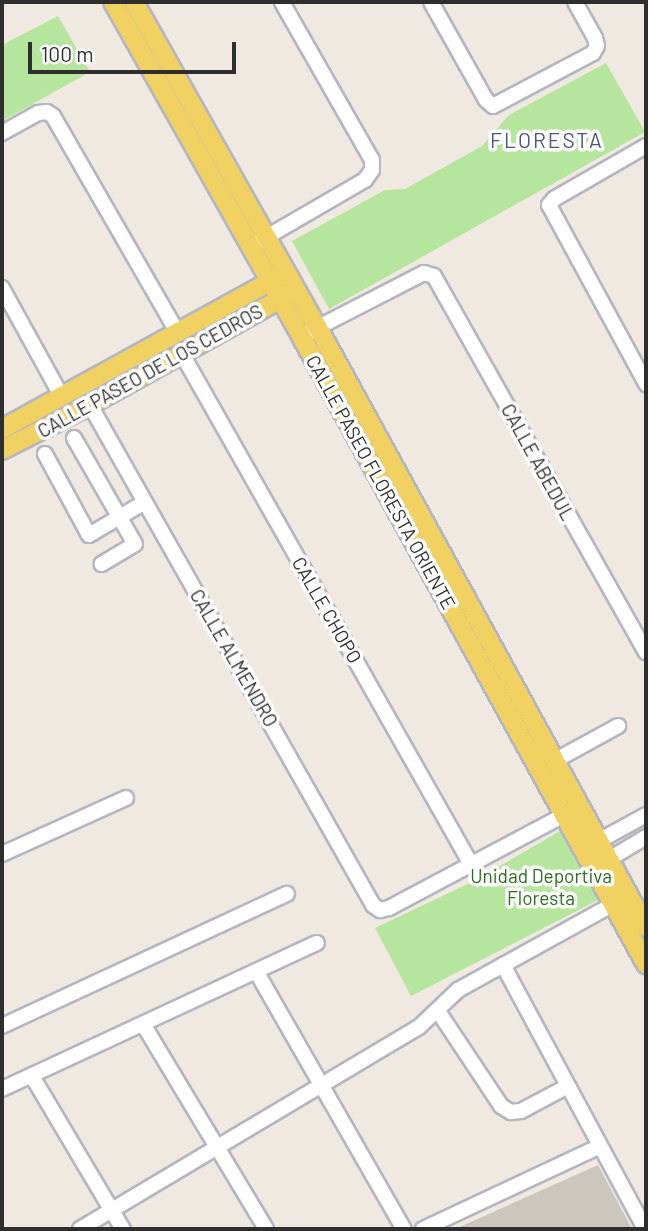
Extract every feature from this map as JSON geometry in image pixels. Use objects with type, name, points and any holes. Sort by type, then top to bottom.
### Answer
[{"type":"main road","name":"CALLE PASEO FLORESTA ORIENTE","points":[[113,2],[400,515],[592,844],[621,900],[646,964]]},
{"type":"main road","name":"CALLE PASEO FLORESTA ORIENTE","points":[[134,2],[297,290],[556,760],[573,810]]},
{"type":"main road","name":"CALLE PASEO DE LOS CEDROS","points":[[2,429],[286,273]]},
{"type":"main road","name":"CALLE PASEO DE LOS CEDROS","points":[[2,450],[90,405],[297,290]]},
{"type":"main road","points":[[400,515],[416,506]]},
{"type":"main road","name":"CALLE PASEO FLORESTA ORIENTE","points":[[621,900],[646,928]]},
{"type":"street","points":[[250,247],[365,180],[372,170],[372,160],[282,2]]},
{"type":"street","points":[[430,2],[486,100],[493,106],[581,59],[597,46],[575,2]]},
{"type":"street","points":[[2,133],[38,113],[47,112],[53,116],[177,332]]},
{"type":"street","points":[[646,146],[554,199],[549,205],[646,384]]},
{"type":"street","name":"CALLE ABEDUL","points":[[318,328],[429,272],[646,652]]},
{"type":"street","points":[[2,288],[62,397]]},
{"type":"street","points":[[301,336],[318,328]]},
{"type":"street","name":"CALLE CHOPO","points":[[182,354],[472,866]]},
{"type":"street","points":[[129,359],[141,376]]},
{"type":"street","name":"CALLE ALMENDRO","points":[[90,405],[373,905],[380,909],[472,866]]},
{"type":"street","points":[[74,438],[135,544],[102,564]]},
{"type":"street","points":[[44,454],[89,535],[145,502]]},
{"type":"street","points":[[556,760],[618,726]]},
{"type":"street","points":[[2,854],[126,798]]},
{"type":"street","points":[[472,866],[573,810]]},
{"type":"street","points":[[592,844],[646,815]]},
{"type":"street","points":[[601,864],[646,838]]},
{"type":"street","points":[[2,1026],[287,894]]},
{"type":"street","points":[[80,1229],[419,1027],[458,990],[621,900]]},
{"type":"street","points":[[2,1089],[317,943]]},
{"type":"street","points":[[503,965],[645,1229]]},
{"type":"street","points":[[256,971],[404,1229]]},
{"type":"street","points":[[438,1011],[501,1106],[511,1112],[522,1111],[568,1086]]},
{"type":"street","points":[[143,1024],[266,1229]]},
{"type":"street","points":[[32,1076],[123,1229]]},
{"type":"street","points":[[423,1229],[600,1146]]},
{"type":"green space","points":[[58,16],[90,72],[2,121],[2,45]]},
{"type":"green space","points":[[606,63],[645,132],[329,309],[292,241],[385,190],[405,189],[482,146],[509,115]]},
{"type":"green space","name":"Unidad Deportiva Floresta","points":[[562,830],[598,900],[411,996],[375,928],[474,881]]},
{"type":"building","points":[[598,1165],[632,1229],[455,1229]]},
{"type":"district","name":"FLORESTA","points":[[547,140]]}]
